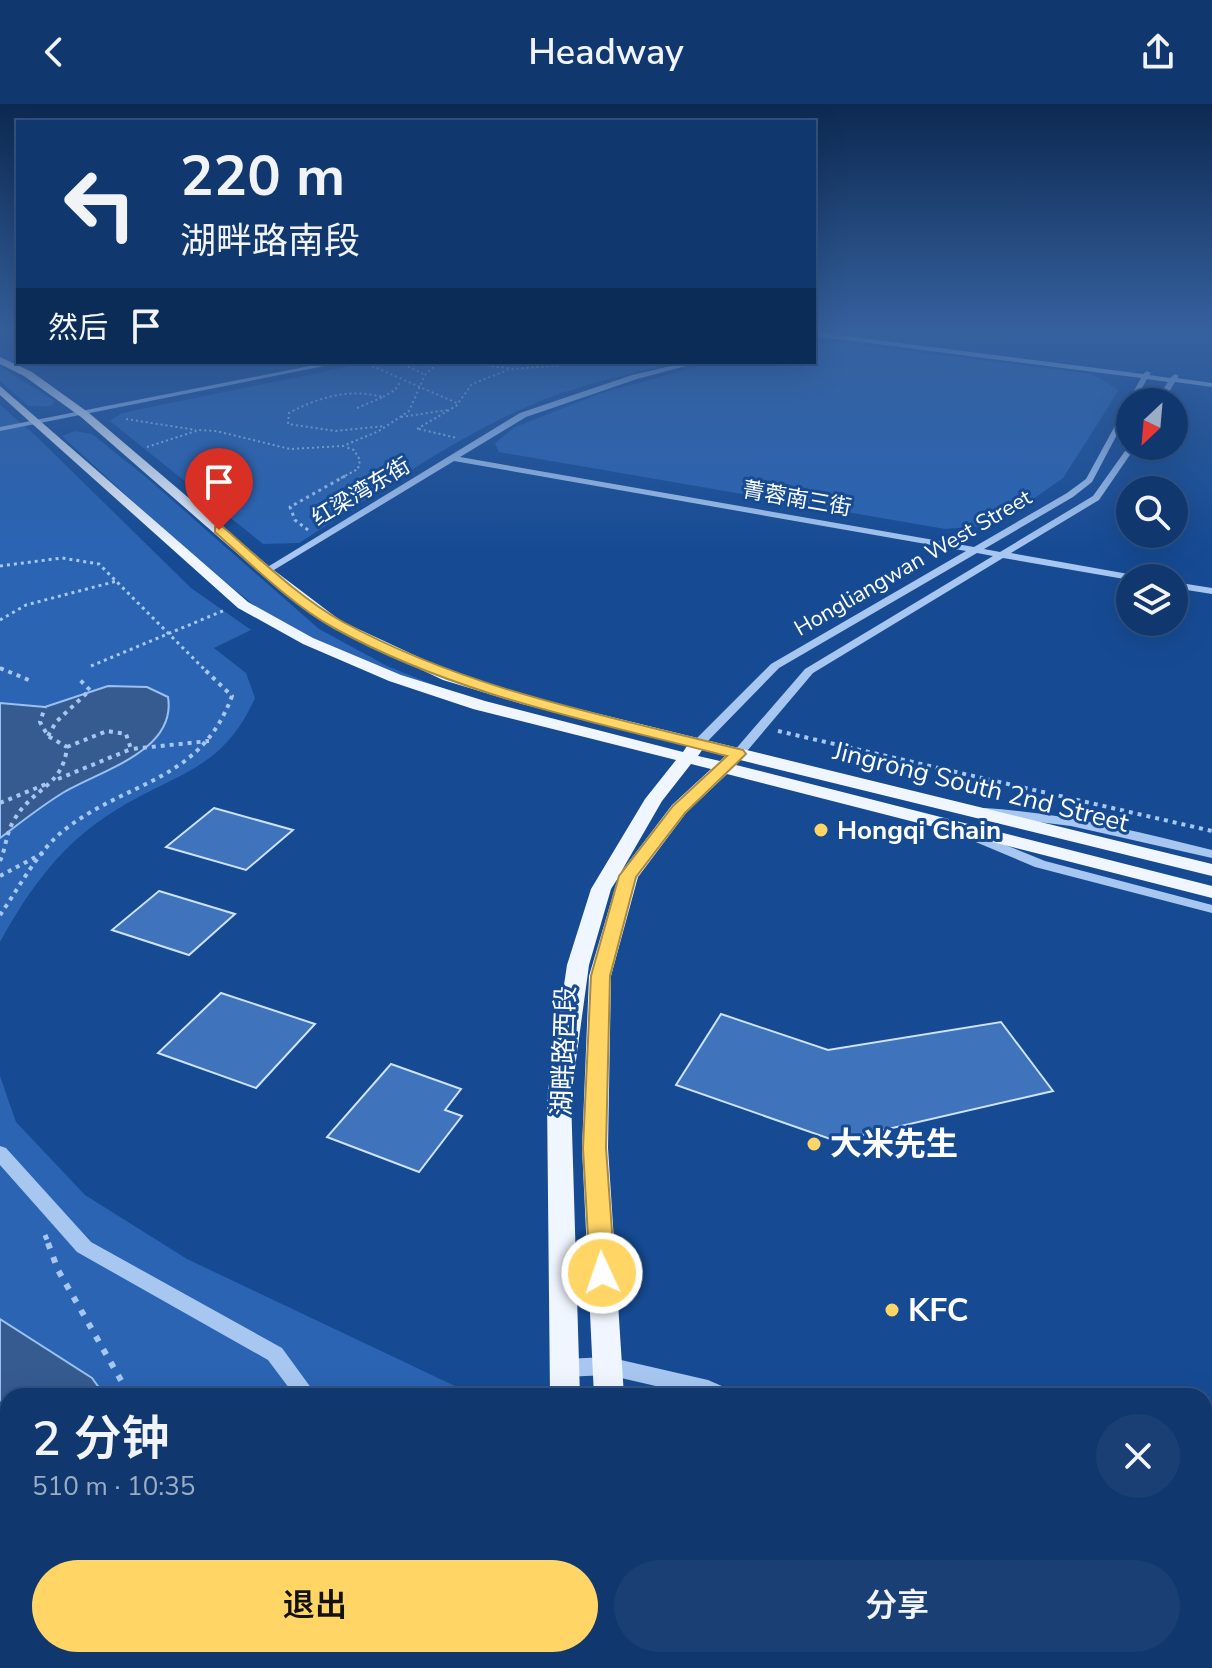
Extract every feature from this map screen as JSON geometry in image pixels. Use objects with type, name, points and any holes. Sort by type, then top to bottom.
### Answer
[{"type":"main road","points":[[17,404],[243,605],[308,641],[395,678],[479,705],[692,751]]},
{"type":"main road","points":[[74,404],[89,414],[266,571],[336,624],[449,677],[692,751]]},
{"type":"main road","name":"Jingrong South 2nd Street","points":[[692,751],[966,811],[1212,870]]},
{"type":"main road","name":"湖畔路西段","points":[[565,1388],[559,1097],[578,965],[601,889],[654,799],[692,751]]},
{"type":"main road","name":"Jingrong South 2nd Street","points":[[731,760],[953,827],[1212,892]]},
{"type":"main road","name":"湖畔路西段","points":[[609,1388],[595,1148],[600,976],[628,876],[679,809],[731,760]]},
{"type":"street","points":[[0,429],[138,404]]},
{"type":"street","name":"红梁湾东街","points":[[266,571],[523,415],[555,404]]},
{"type":"street","name":"Hongliangwan West Street","points":[[692,751],[775,666],[1070,495],[1089,480],[1116,429]]},
{"type":"street","name":"菁蓉南三街","points":[[453,458],[1116,575]]},
{"type":"street","name":"Hongliangwan West Street","points":[[731,760],[809,671],[1096,498],[1123,460]]},
{"type":"street","points":[[1188,587],[1212,591]]},
{"type":"street","points":[[966,811],[1020,813],[1107,828],[1212,854]]},
{"type":"street","points":[[953,827],[1040,864],[1212,909]]},
{"type":"street","points":[[0,1153],[84,1247],[275,1354],[301,1388]]},
{"type":"street","points":[[564,1368],[608,1366],[704,1388]]},
{"type":"path","points":[[305,404],[289,413],[288,424],[323,432],[350,433],[387,426]]},
{"type":"path","points":[[357,408],[366,404]]},
{"type":"path","points":[[89,414],[216,431],[290,449],[343,446],[387,426],[409,411],[412,404]]},
{"type":"path","points":[[459,404],[417,429],[477,443]]},
{"type":"path","points":[[400,417],[454,409]]},
{"type":"path","points":[[130,453],[199,430]]},
{"type":"path","points":[[320,538],[295,520],[290,507],[358,469],[360,460],[354,450],[343,446]]},
{"type":"path","points":[[0,566],[62,558],[99,564],[232,696],[228,715],[201,752],[62,831],[0,915]]},
{"type":"path","points":[[0,620],[26,605],[117,581]]},
{"type":"path","points":[[91,666],[168,632],[243,605]]},
{"type":"path","points":[[0,668],[31,681]]},
{"type":"path","points":[[48,736],[53,723],[83,702],[90,690],[80,680]]},
{"type":"path","points":[[45,707],[40,722],[48,736],[67,747]]},
{"type":"path","points":[[760,727],[1212,831]]},
{"type":"path","points":[[67,747],[107,731],[126,734],[131,749]]},
{"type":"path","points":[[0,803],[131,749],[209,741]]},
{"type":"path","points":[[0,861],[5,852],[9,828],[29,798],[55,780],[66,767],[67,747]]},
{"type":"path","points":[[0,876],[47,851]]},
{"type":"path","points":[[41,1225],[58,1270],[125,1388]]},
{"type":"shaded area","points":[[27,404],[52,404],[50,406]]},
{"type":"shaded area","points":[[166,404],[534,404],[437,454],[299,543],[263,544],[110,421],[122,413]]},
{"type":"shaded area","points":[[574,404],[1110,404],[1063,478],[1022,507],[984,526],[945,529],[499,452],[495,443],[515,427]]},
{"type":"shaded area","points":[[0,405],[36,436],[191,588],[251,630],[214,648],[246,673],[255,698],[228,741],[213,755],[116,810],[64,852],[35,885],[0,942]]},
{"type":"shaded area","points":[[75,431],[92,434],[147,478],[319,629],[387,666],[464,697],[380,668],[315,639],[255,606],[189,553],[62,436]]},
{"type":"shaded area","points":[[108,686],[147,687],[168,697],[168,716],[160,732],[132,758],[61,794],[0,838],[0,703],[45,707]]},
{"type":"shaded area","points":[[0,1076],[16,1122],[85,1195],[187,1259],[459,1388],[0,1388]]},
{"type":"shaded area","points":[[0,1319],[92,1378],[99,1388],[0,1388]]},
{"type":"building","points":[[214,808],[293,830],[246,870],[166,847]]},
{"type":"building","points":[[159,891],[235,914],[189,955],[112,930]]},
{"type":"building","points":[[221,993],[315,1024],[256,1088],[158,1053]]},
{"type":"building","points":[[721,1014],[828,1050],[1001,1022],[1053,1091],[836,1141],[676,1085]]},
{"type":"building","points":[[391,1064],[461,1089],[445,1110],[462,1116],[419,1172],[327,1137]]},
{"type":"place","name":"Hongqi Chain","points":[[821,830]]},
{"type":"place","name":"大米先生","points":[[814,1144]]},
{"type":"place","name":"KFC","points":[[892,1310]]},
{"type":"route","points":[[219,530],[266,571],[336,624],[449,677],[528,701],[738,754],[679,809],[628,876],[600,976],[595,1148],[602,1273]]}]
